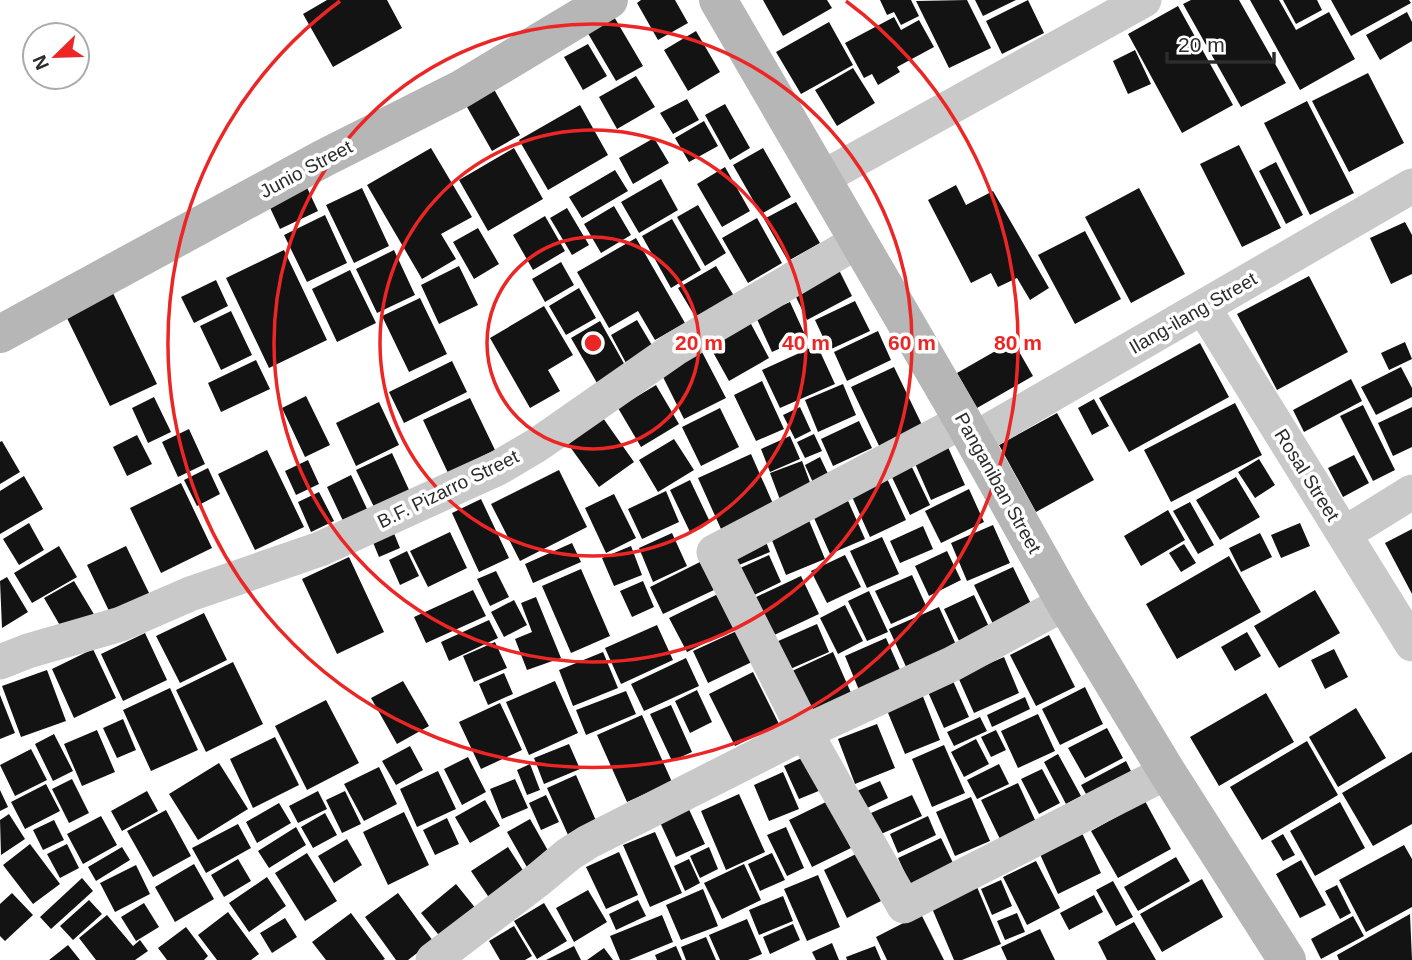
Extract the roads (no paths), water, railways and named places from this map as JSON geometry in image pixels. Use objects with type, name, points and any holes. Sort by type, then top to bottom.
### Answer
[{"type":"street","name":"Junio Street","points":[[0,315],[562,0]]},
{"type":"street","name":"Junio Street","points":[[0,334],[324,158],[461,89],[609,0]]},
{"type":"street","name":"Panganiban Street","points":[[718,0],[968,430],[1065,603],[1167,772],[1287,960]]},
{"type":"street","points":[[822,178],[1144,0]]},
{"type":"street","name":"Ilang-ilang Street","points":[[805,732],[714,552],[968,430],[1203,307],[1412,186]]},
{"type":"street","name":"B.F. Pizarro Street","points":[[0,662],[121,624],[190,594],[320,549],[487,473],[537,445],[676,348],[858,241]]},
{"type":"street","name":"Rosal Street","points":[[1203,307],[1412,644]]},
{"type":"street","points":[[1344,534],[1412,492]]},
{"type":"street","points":[[433,960],[588,842],[805,732],[952,664],[1065,603]]},
{"type":"street","points":[[805,732],[904,906],[1167,772]]}]
